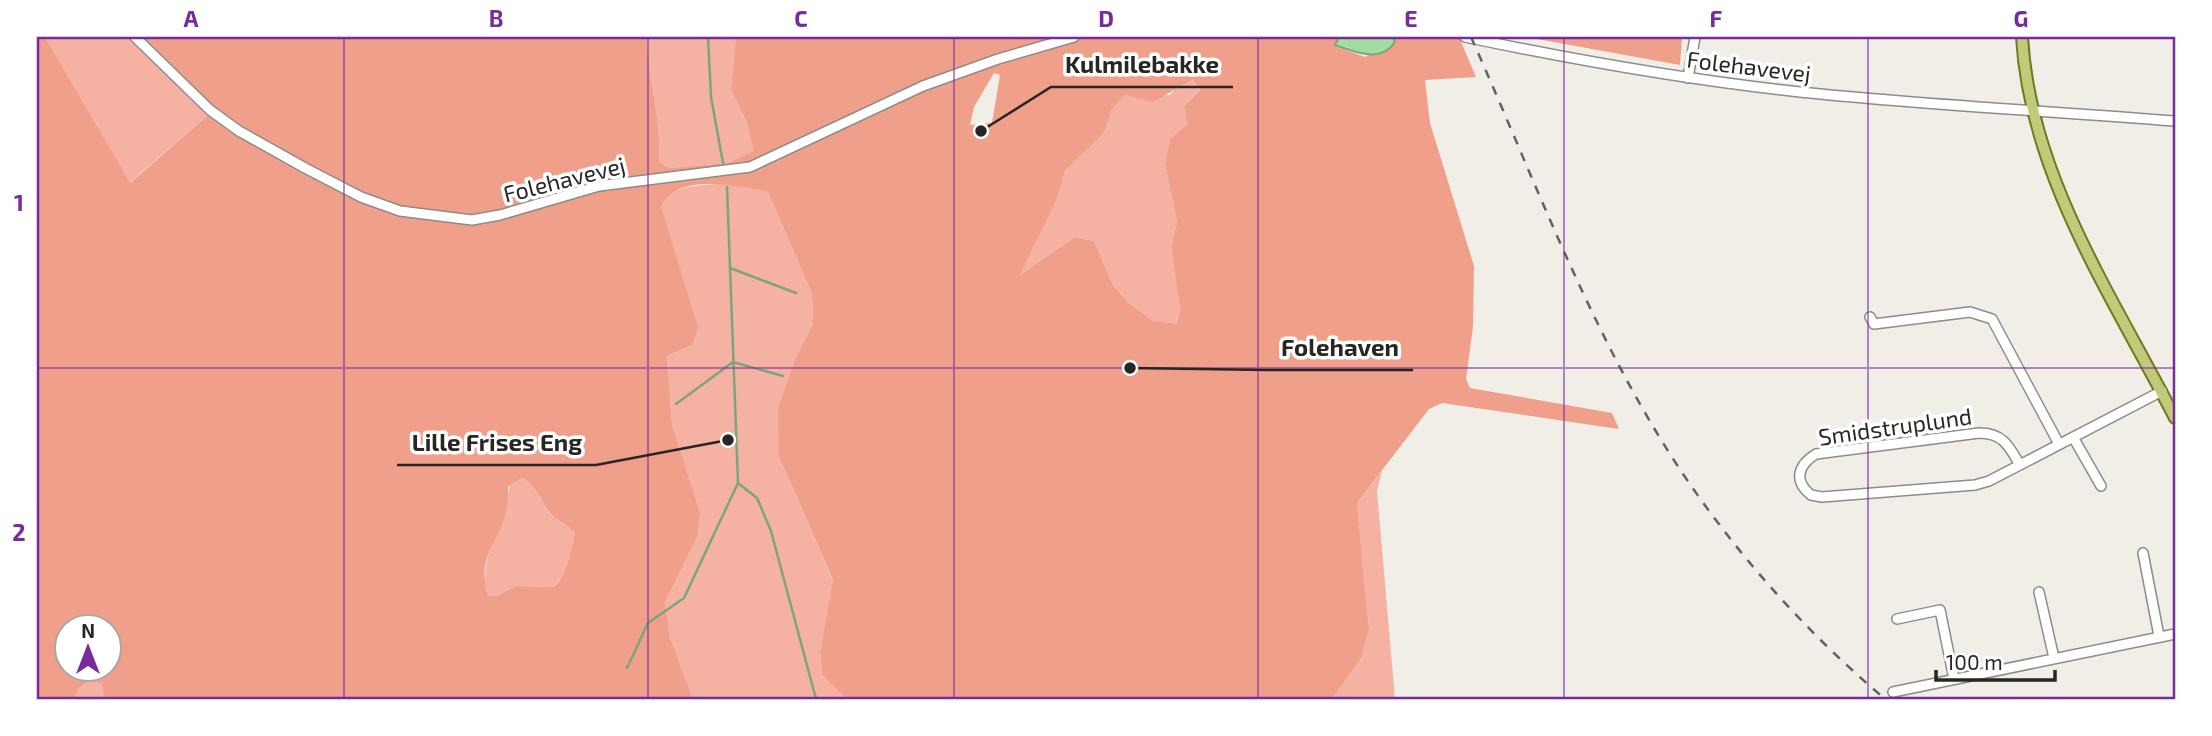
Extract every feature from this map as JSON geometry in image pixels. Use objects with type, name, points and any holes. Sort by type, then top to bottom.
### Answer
[{"type":"main road","points":[[2022,37],[2031,110],[2045,159],[2061,197],[2175,418]]},
{"type":"street","name":"Folehavevej","points":[[135,37],[210,110],[239,131],[305,168],[361,197],[400,211],[472,220],[500,215],[599,186],[750,167],[923,86],[998,58],[1074,37]]},
{"type":"street","name":"Folehavevej","points":[[1465,37],[1688,78],[1798,92],[2175,121]]},
{"type":"street","points":[[1688,78],[1695,37]]},
{"type":"street","points":[[1870,317],[1874,324],[1970,312],[1992,319],[2059,444]]},
{"type":"street","name":"Smidstruplund","points":[[2020,465],[2008,443],[2000,436],[1979,433],[1816,454],[1805,461],[1799,471],[1799,481],[1811,495],[1822,497],[1975,485],[2020,465],[2162,391]]},
{"type":"street","points":[[2073,437],[2101,486]]},
{"type":"street","points":[[2143,553],[2160,636]]},
{"type":"street","points":[[2039,592],[2053,658]]},
{"type":"street","points":[[1897,619],[1940,610],[1954,679]]},
{"type":"street","points":[[1894,692],[2175,634]]},
{"type":"shaded area","points":[[37,37],[45,37],[130,183],[208,115],[127,37],[647,37],[659,131],[659,162],[669,168],[728,163],[754,151],[747,123],[731,89],[736,37],[1339,37],[1335,46],[1365,57],[1395,41],[1392,37],[1459,37],[1476,77],[1425,80],[1430,123],[1474,266],[1473,327],[1466,379],[1470,388],[1612,413],[1619,429],[1442,403],[1429,409],[1357,503],[1369,629],[1362,657],[1332,699],[846,699],[822,675],[820,651],[833,580],[779,457],[778,409],[796,357],[813,324],[812,294],[768,192],[726,185],[694,185],[669,196],[661,207],[698,328],[692,345],[667,356],[672,424],[700,512],[698,535],[665,602],[670,637],[693,699],[105,699],[101,684],[122,684],[122,614],[52,614],[52,684],[84,684],[79,688],[75,699],[37,699]],"holes":[[[994,73],[1000,75],[992,123],[970,125],[974,107]],[[1193,79],[1200,89],[1184,107],[1187,124],[1170,139],[1165,164],[1177,222],[1171,247],[1180,310],[1176,324],[1153,321],[1129,303],[1113,285],[1094,241],[1075,237],[1019,276],[1058,197],[1065,171],[1104,133],[1112,109],[1125,95],[1153,102]],[[522,477],[532,485],[553,516],[575,533],[570,554],[554,587],[516,586],[497,596],[488,596],[485,583],[486,563],[505,516],[508,487]]]},
{"type":"shaded area","points":[[45,37],[127,37],[208,115],[129,183]]},
{"type":"shaded area","points":[[647,37],[736,37],[731,89],[747,123],[755,151],[728,163],[669,168],[659,162],[659,131]]},
{"type":"shaded area","points":[[1339,37],[1392,37],[1395,41],[1383,52],[1368,54],[1335,45]]},
{"type":"shaded area","points":[[1526,37],[1682,38],[1680,65]]},
{"type":"shaded area","points":[[1193,78],[1200,88],[1184,107],[1187,124],[1170,139],[1165,164],[1177,222],[1171,247],[1180,310],[1175,325],[1153,321],[1129,303],[1113,285],[1094,241],[1075,237],[1018,277],[1058,197],[1065,171],[1104,133],[1112,109],[1125,95],[1170,95],[1178,85]]},
{"type":"shaded area","points":[[726,183],[768,192],[812,294],[813,324],[796,357],[779,457],[833,581],[820,651],[822,675],[846,699],[693,699],[670,637],[665,602],[698,535],[700,512],[672,424],[667,356],[691,345],[661,206],[680,189]]},
{"type":"shaded area","points":[[1382,471],[1377,491],[1395,699],[1332,699],[1362,657],[1369,629],[1357,503]]},
{"type":"shaded area","points":[[522,476],[532,485],[553,516],[575,532],[568,562],[554,587],[516,586],[497,596],[488,597],[485,576],[488,556],[506,512],[509,488]]},
{"type":"shaded area","points":[[84,684],[101,684],[105,699],[75,699],[79,688]]},
{"type":"waterway","points":[[708,37],[711,97],[723,163]]},
{"type":"waterway","points":[[627,668],[648,623],[684,598],[738,483],[727,187]]},
{"type":"waterway","points":[[730,268],[796,293]]},
{"type":"waterway","points":[[676,404],[733,362],[783,376]]},
{"type":"waterway","points":[[738,483],[757,498],[771,531],[816,699]]},
{"type":"railway","points":[[1471,37],[1567,258],[1649,420],[1681,471],[1750,563],[1801,620],[1885,699]]},
{"type":"place","name":"Kulmilebakke","points":[[981,131]]},
{"type":"place","name":"Folehaven","points":[[1130,368]]},
{"type":"place","name":"Lille Frises Eng","points":[[728,440]]}]
